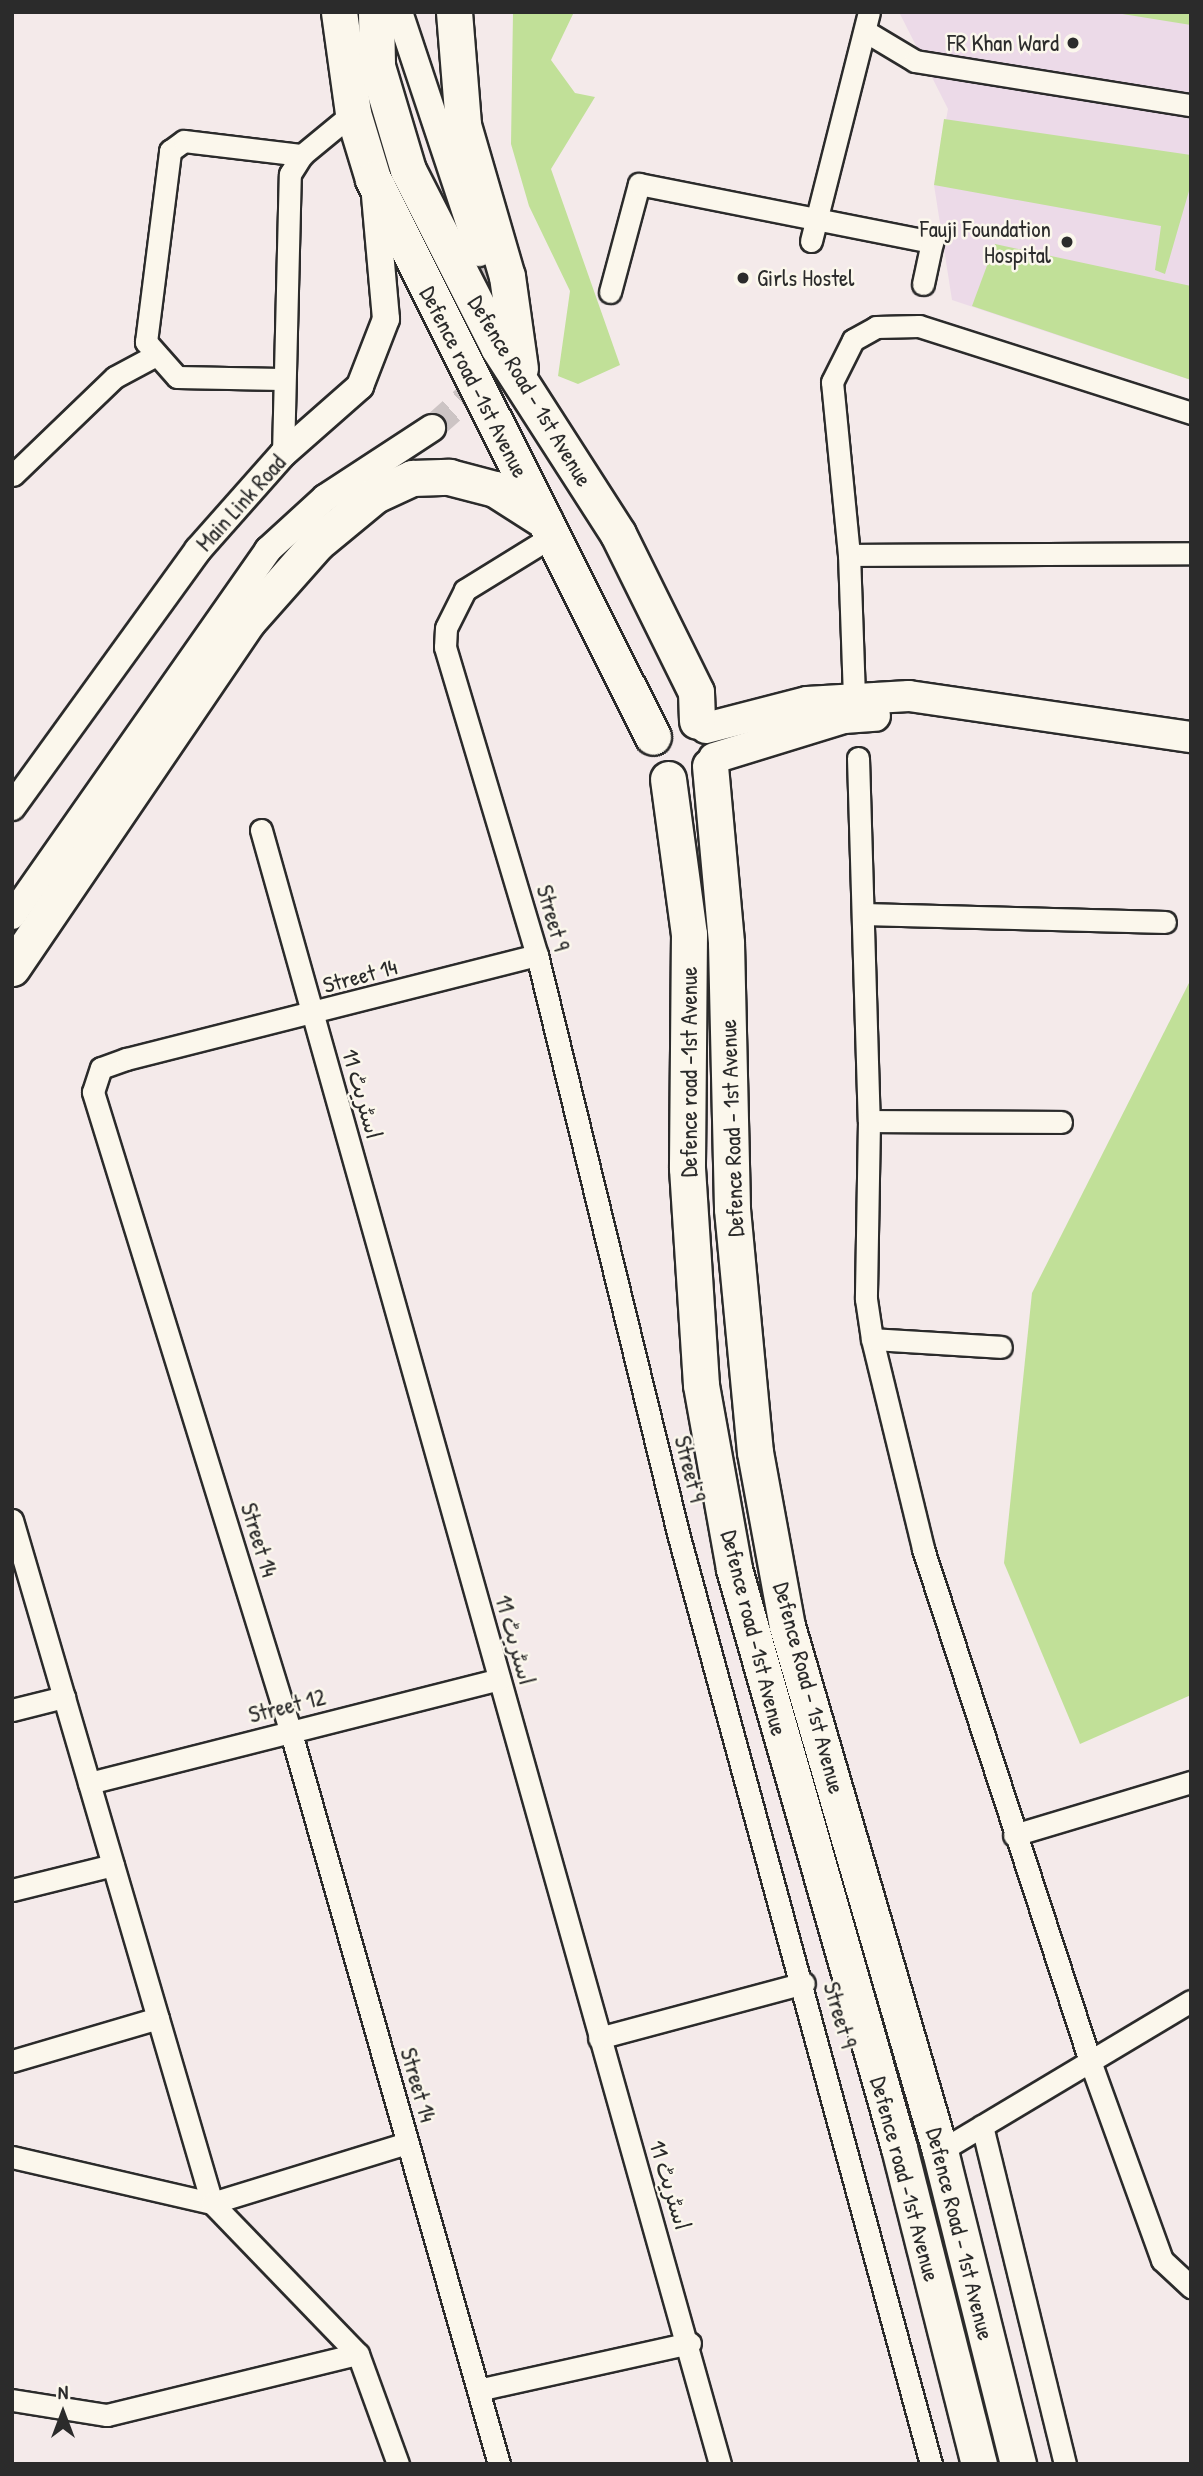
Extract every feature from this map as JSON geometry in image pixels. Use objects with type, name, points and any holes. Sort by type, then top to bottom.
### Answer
[{"type":"main road","name":"Defence road -1st Avenue","points":[[339,12],[353,113],[373,178],[653,737],[652,761],[668,779],[689,934],[688,1168],[701,1385],[734,1569],[862,2021],[979,2464]]},
{"type":"main road","name":"Defence Road - 1st Avenue","points":[[376,12],[377,66],[408,170],[527,395],[618,534],[696,692],[707,744],[726,931],[732,1209],[755,1452],[787,1626],[940,2151],[1018,2464]]},
{"type":"main road","points":[[454,12],[463,125],[507,276],[527,395]]},
{"type":"main road","points":[[12,968],[247,621],[327,535],[374,495],[412,478],[449,477],[495,489],[551,529]]},
{"type":"main road","points":[[668,779],[694,780],[707,744],[771,708],[854,697],[909,696],[1191,737]]},
{"type":"main road","points":[[707,744],[844,718],[873,716],[1045,731],[1191,757]]},
{"type":"main road","points":[[653,737],[677,719],[707,744]]},
{"type":"main road","points":[[862,2021],[901,2013]]},
{"type":"street","points":[[399,12],[479,253]]},
{"type":"street","points":[[811,241],[867,22],[915,61],[1191,105]]},
{"type":"street","points":[[284,454],[281,379],[285,227],[290,174],[302,155],[353,113]]},
{"type":"street","points":[[281,379],[177,377],[154,356],[146,342],[170,151],[184,141],[302,155]]},
{"type":"street","name":"Main Link Road","points":[[12,807],[198,550],[284,454],[360,386],[375,354],[386,319],[373,178]]},
{"type":"street","points":[[610,292],[639,184],[932,243],[923,284]]},
{"type":"street","points":[[854,697],[849,555],[832,382],[853,340],[876,327],[919,326],[1191,413]]},
{"type":"street","points":[[13,475],[114,377],[154,356]]},
{"type":"street","points":[[12,916],[268,550],[325,498],[432,428]]},
{"type":"street","name":"Street 9","points":[[551,529],[465,590],[446,628],[445,647],[537,955],[679,1537],[804,1983],[931,2464]]},
{"type":"street","points":[[849,555],[1191,553]]},
{"type":"street","points":[[858,758],[869,1121],[866,1298],[872,1339],[923,1549],[1090,2062],[1162,2260],[1191,2287]]},
{"type":"street","name":"اسٹریٹ 11","points":[[261,830],[599,2038],[691,2343],[720,2464]]},
{"type":"street","points":[[864,914],[1165,922]]},
{"type":"street","name":"Street 14","points":[[499,2464],[291,1733],[93,1092],[101,1068],[127,1059],[313,1016],[537,955]]},
{"type":"street","points":[[869,1121],[1061,1122]]},
{"type":"street","points":[[872,1339],[1001,1347]]},
{"type":"street","points":[[12,1520],[212,2203],[358,2354],[398,2464]]},
{"type":"street","name":"Street 12","points":[[89,1783],[499,1679]]},
{"type":"street","points":[[12,1710],[64,1696]]},
{"type":"street","points":[[1014,1835],[1191,1782]]},
{"type":"street","points":[[12,1890],[113,1865]]},
{"type":"street","points":[[599,2038],[804,1983]]},
{"type":"street","points":[[940,2151],[1191,2001]]},
{"type":"street","points":[[12,2061],[158,2018]]},
{"type":"street","points":[[982,2126],[1065,2464]]},
{"type":"street","points":[[12,2157],[212,2203],[408,2143]]},
{"type":"street","points":[[478,2390],[691,2343]]},
{"type":"street","points":[[12,2400],[107,2415],[358,2354]]},
{"type":"shaded area","name":"Fauji Foundation Hospital","points":[[899,12],[1191,12],[1191,380],[952,300],[934,185],[948,109]]},
{"type":"green space","points":[[513,12],[574,12],[551,60],[575,93],[595,97],[551,169],[620,365],[578,384],[558,376],[570,291],[529,206],[511,144]]},
{"type":"green space","points":[[1110,12],[1191,12],[1191,25]]},
{"type":"green space","points":[[944,119],[1191,155],[1191,184],[1165,274],[1155,270],[1161,226],[934,185]]},
{"type":"green space","points":[[995,244],[1191,286],[1191,380],[972,306]]},
{"type":"green space","points":[[1191,979],[1191,1695],[1080,1744],[1004,1563],[1032,1293]]},
{"type":"tunnel","points":[[432,428],[467,397],[489,348],[494,322],[479,253]]},
{"type":"place","name":"FR Khan Ward","points":[[1073,43]]},
{"type":"place","name":"Fauji Foundation Hospital","points":[[1067,242]]},
{"type":"place","name":"Girls Hostel","points":[[743,278]]}]
